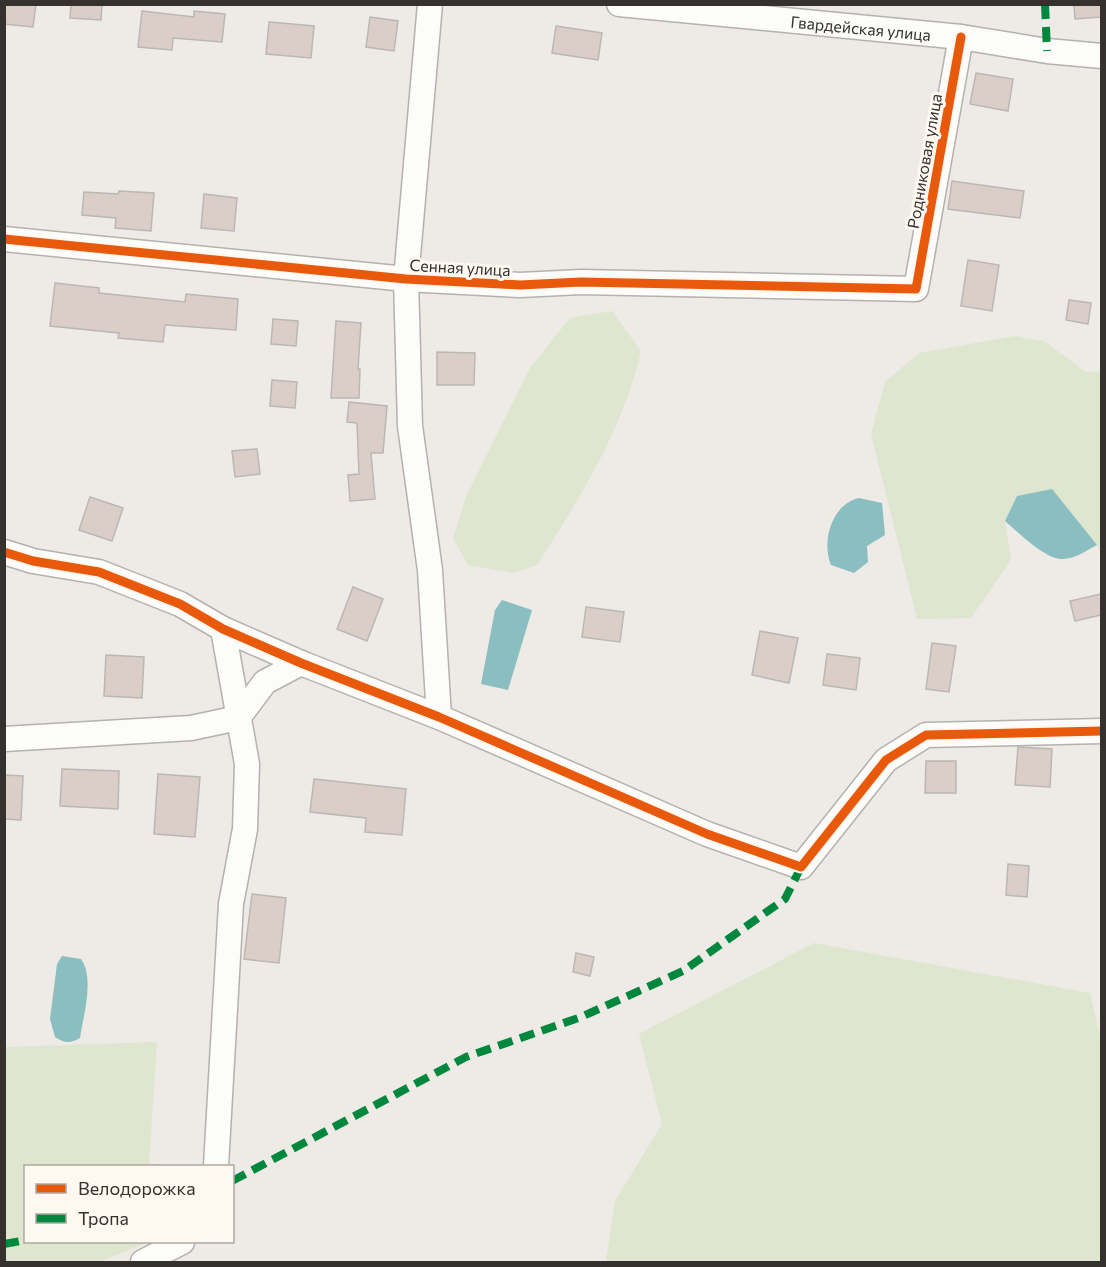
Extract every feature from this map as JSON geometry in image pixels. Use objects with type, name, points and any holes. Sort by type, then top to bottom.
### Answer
[{"type":"street","points":[[430,4],[406,279],[410,426],[430,570],[439,717]]},
{"type":"street","name":"Гвардейская улица","points":[[619,4],[961,38],[1047,51],[1101,56]]},
{"type":"street","name":"Родниковая улица","points":[[916,289],[961,38]]},
{"type":"street","name":"Сенная улица","points":[[4,239],[406,279],[520,285],[580,282],[916,289]]},
{"type":"street","points":[[4,552],[33,561],[99,573],[180,604],[223,629],[301,663],[439,717],[706,834],[801,867],[886,760],[926,735],[1101,731]]},
{"type":"street","points":[[216,1165],[231,904],[245,829],[248,764],[223,629]]},
{"type":"street","points":[[4,739],[191,728],[238,718],[265,682],[301,663]]},
{"type":"street","points":[[142,1263],[180,1243]]},
{"type":"green space","points":[[612,311],[641,351],[633,380],[612,435],[584,488],[537,565],[514,573],[468,565],[453,538],[466,497],[530,368],[570,318]]},
{"type":"green space","points":[[1015,336],[1044,341],[1086,372],[1101,371],[1101,552],[1097,545],[1017,496],[1005,521],[1011,560],[971,618],[917,619],[871,434],[885,382],[919,353]]},
{"type":"green space","points":[[814,943],[1090,993],[1102,1045],[1101,1262],[606,1262],[615,1201],[662,1124],[639,1034]]},
{"type":"green space","points":[[157,1042],[149,1163],[162,1165],[24,1165],[24,1243],[146,1243],[99,1262],[5,1262],[5,1047]]},
{"type":"water","points":[[1052,489],[1097,545],[1072,558],[1063,559],[1049,555],[1032,545],[1005,521],[1017,496]]},
{"type":"water","points":[[859,498],[882,503],[885,535],[867,546],[868,562],[854,573],[831,565],[827,545],[831,525],[836,516],[842,508]]},
{"type":"water","points":[[502,600],[532,610],[508,690],[481,684],[495,610]]},
{"type":"water","points":[[62,956],[81,959],[87,976],[87,998],[80,1038],[70,1042],[64,1042],[55,1037],[50,1019],[57,964]]},
{"type":"building","points":[[4,4],[36,4],[33,27],[4,24]]},
{"type":"building","points":[[71,4],[102,4],[101,20],[70,18]]},
{"type":"building","points":[[1074,4],[1101,4],[1101,17],[1075,19]]},
{"type":"building","points":[[142,11],[194,17],[194,11],[225,14],[222,42],[173,38],[172,50],[138,47]]},
{"type":"building","points":[[370,17],[398,21],[394,51],[366,47]]},
{"type":"building","points":[[269,22],[314,26],[311,58],[266,54]]},
{"type":"building","points":[[556,26],[602,33],[598,60],[552,53]]},
{"type":"building","points":[[976,73],[1013,79],[1008,111],[970,104]]},
{"type":"building","points":[[952,181],[1024,191],[1020,218],[948,209]]},
{"type":"building","points":[[119,191],[154,193],[151,231],[115,228],[116,218],[82,215],[84,192],[118,194]]},
{"type":"building","points":[[204,194],[237,198],[234,231],[201,228]]},
{"type":"building","points":[[968,260],[999,265],[992,311],[961,306]]},
{"type":"building","points":[[55,283],[99,288],[99,293],[185,302],[186,294],[238,299],[236,330],[165,325],[163,342],[118,338],[119,333],[50,326]]},
{"type":"building","points":[[1069,300],[1091,303],[1088,324],[1066,320]]},
{"type":"building","points":[[273,319],[298,321],[296,346],[271,344]]},
{"type":"building","points":[[336,321],[361,323],[359,398],[331,398]]},
{"type":"building","points":[[437,352],[475,353],[474,385],[437,385]]},
{"type":"building","points":[[272,380],[297,382],[295,408],[270,406]]},
{"type":"building","points":[[349,402],[387,406],[383,453],[371,453],[375,499],[350,501],[348,475],[359,474],[357,423],[347,422]]},
{"type":"building","points":[[257,449],[260,474],[235,477],[232,451]]},
{"type":"building","points":[[90,497],[123,508],[112,541],[79,530]]},
{"type":"building","points":[[353,587],[383,599],[367,641],[337,629]]},
{"type":"building","points":[[1101,594],[1101,615],[1075,621],[1070,601]]},
{"type":"building","points":[[586,607],[624,612],[620,642],[582,637]]},
{"type":"building","points":[[760,631],[798,638],[789,683],[752,675]]},
{"type":"building","points":[[932,643],[956,646],[949,692],[926,689]]},
{"type":"building","points":[[827,654],[860,658],[856,690],[823,685]]},
{"type":"building","points":[[106,655],[144,657],[142,698],[104,696]]},
{"type":"building","points":[[1018,747],[1052,749],[1050,787],[1015,785]]},
{"type":"building","points":[[926,761],[956,761],[956,793],[925,793]]},
{"type":"building","points":[[62,769],[119,771],[118,809],[60,806]]},
{"type":"building","points":[[158,774],[200,777],[195,837],[154,834]]},
{"type":"building","points":[[4,775],[23,776],[21,820],[4,819]]},
{"type":"building","points":[[314,779],[406,789],[402,835],[365,832],[366,818],[310,812]]},
{"type":"building","points":[[1008,864],[1029,866],[1027,897],[1006,895]]},
{"type":"building","points":[[252,894],[286,898],[279,963],[244,959]]},
{"type":"building","points":[[576,953],[594,957],[590,976],[573,972]]},
{"type":"marked path","points":[[1045,4],[1047,51]]},
{"type":"marked path","points":[[234,1180],[466,1057],[581,1017],[683,971],[785,899],[801,867]]},
{"type":"marked path","points":[[4,1244],[24,1240]]},
{"type":"cycle path","points":[[4,239],[406,279],[520,285],[581,282],[916,289],[961,37]]},
{"type":"cycle path","points":[[4,552],[33,561],[99,572],[180,604],[223,629],[301,663],[439,717],[707,834],[801,867],[886,760],[926,735],[1102,731]]}]
